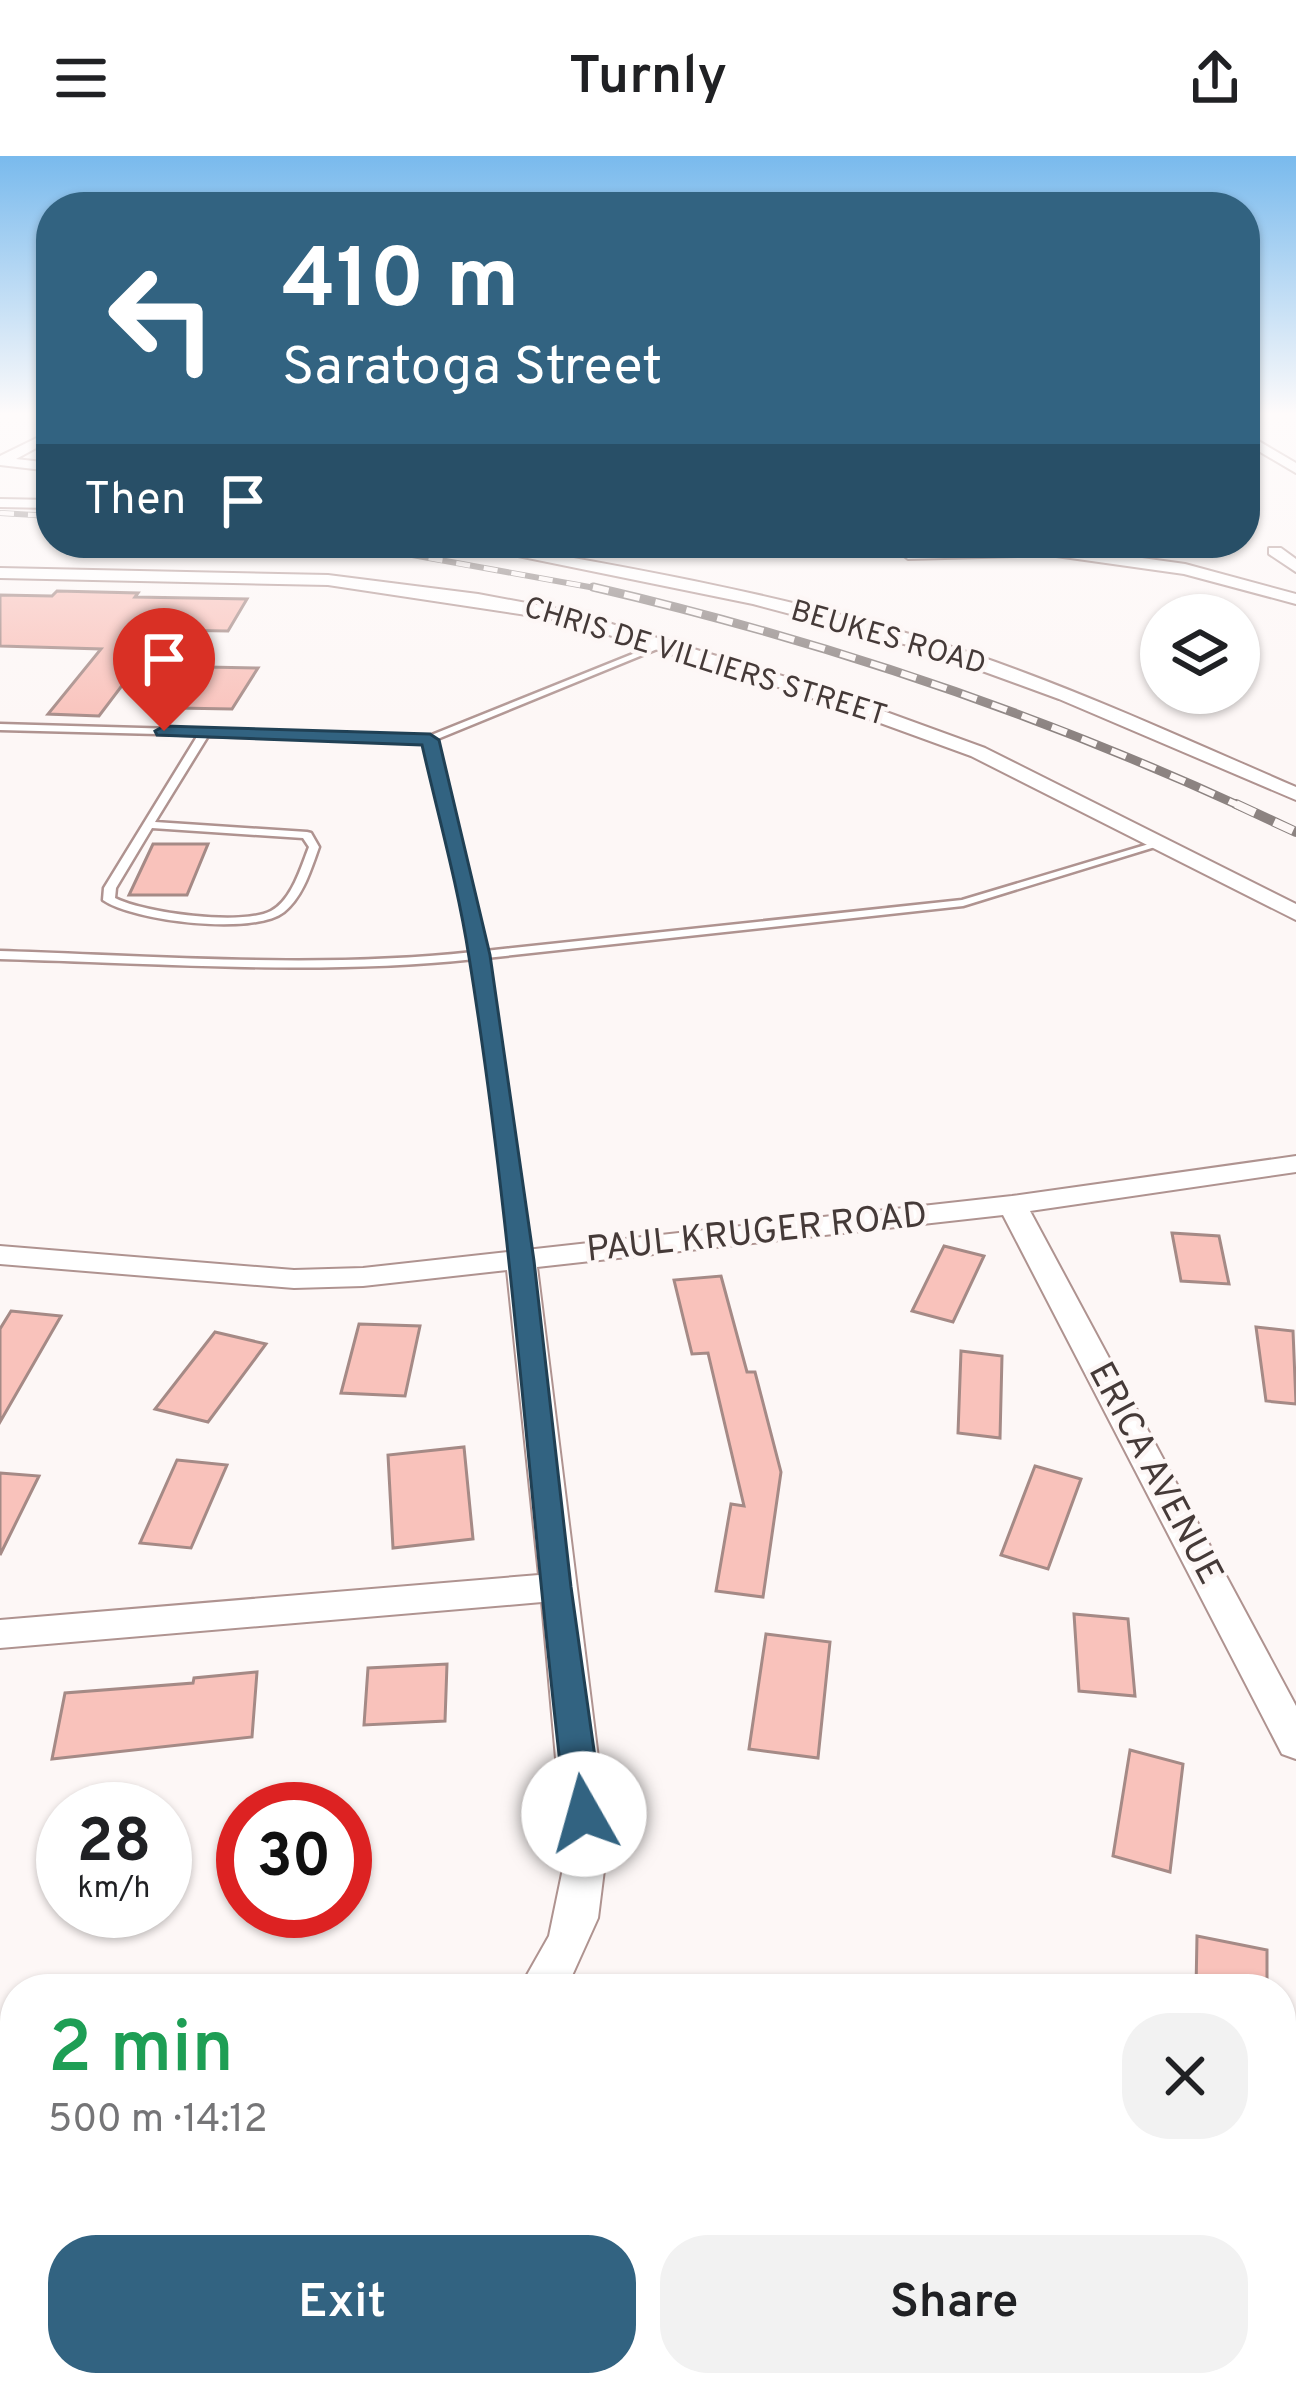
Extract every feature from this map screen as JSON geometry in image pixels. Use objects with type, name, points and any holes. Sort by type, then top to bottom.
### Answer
[{"type":"street","points":[[1275,550],[1296,567]]},
{"type":"street","name":"BEUKES ROAD","points":[[537,558],[727,596],[926,645],[1104,712],[1296,794]]},
{"type":"street","points":[[1106,558],[1185,569],[1296,599]]},
{"type":"street","name":"CHRIS DE VILLIERS STREET","points":[[0,572],[364,584],[541,610],[927,731],[1038,779],[1296,913]]},
{"type":"street","name":"PAUL KRUGER ROAD","points":[[0,1255],[329,1280],[1012,1205],[1296,1165]]},
{"type":"street","name":"ERICA AVENUE","points":[[1012,1205],[1296,1743]]},
{"type":"street","points":[[521,1261],[554,1587],[587,1838],[586,1881],[577,1928],[550,1974]]},
{"type":"street","points":[[0,1634],[554,1587]]},
{"type":"lane","points":[[0,727],[430,740],[663,645]]},
{"type":"lane","points":[[150,825],[302,833],[314,847],[288,899],[269,916],[251,920],[133,913],[109,900],[110,888],[205,732]]},
{"type":"lane","points":[[430,740],[480,955],[521,1261]]},
{"type":"lane","points":[[0,955],[330,964],[480,955],[963,903],[1163,843]]},
{"type":"building","points":[[57,591],[247,599],[228,631],[164,630],[99,716],[48,714],[101,649],[0,646],[0,595],[52,596]]},
{"type":"building","points":[[206,667],[258,668],[232,709],[177,708]]},
{"type":"building","points":[[153,844],[208,844],[187,895],[129,895]]},
{"type":"building","points":[[1172,1233],[1219,1236],[1229,1284],[1181,1281]]},
{"type":"building","points":[[944,1246],[984,1256],[953,1322],[912,1311]]},
{"type":"building","points":[[721,1276],[747,1372],[755,1372],[781,1472],[763,1597],[716,1591],[731,1504],[744,1506],[708,1353],[692,1354],[674,1280]]},
{"type":"building","points":[[11,1311],[61,1316],[0,1422],[0,1329]]},
{"type":"building","points":[[359,1324],[420,1326],[405,1396],[341,1393]]},
{"type":"building","points":[[1256,1327],[1293,1331],[1296,1404],[1266,1401]]},
{"type":"building","points":[[215,1332],[266,1344],[208,1422],[155,1409]]},
{"type":"building","points":[[961,1351],[1002,1356],[1000,1438],[958,1433]]},
{"type":"building","points":[[464,1447],[473,1539],[393,1548],[388,1455]]},
{"type":"building","points":[[177,1460],[227,1465],[191,1548],[140,1543]]},
{"type":"building","points":[[1035,1466],[1081,1479],[1048,1569],[1001,1555]]},
{"type":"building","points":[[0,1473],[39,1476],[0,1555]]},
{"type":"building","points":[[1074,1614],[1128,1619],[1135,1696],[1079,1691]]},
{"type":"building","points":[[766,1634],[830,1642],[818,1758],[749,1749]]},
{"type":"building","points":[[447,1664],[445,1721],[364,1725],[368,1668]]},
{"type":"building","points":[[257,1672],[252,1737],[52,1759],[65,1693],[193,1683],[194,1678]]},
{"type":"building","points":[[1130,1750],[1183,1764],[1170,1872],[1113,1856]]},
{"type":"building","points":[[1197,1936],[1267,1950],[1267,1974],[1196,1974]]},
{"type":"railway","points":[[429,558],[604,590]]},
{"type":"railway","points":[[593,587],[604,590]]},
{"type":"railway","points":[[604,590],[760,630],[923,680],[1084,739],[1242,807]]},
{"type":"railway","points":[[1236,804],[1296,832]]},
{"type":"route","points":[[164,731],[430,740],[480,955],[521,1261],[554,1587],[584,1814]]}]
